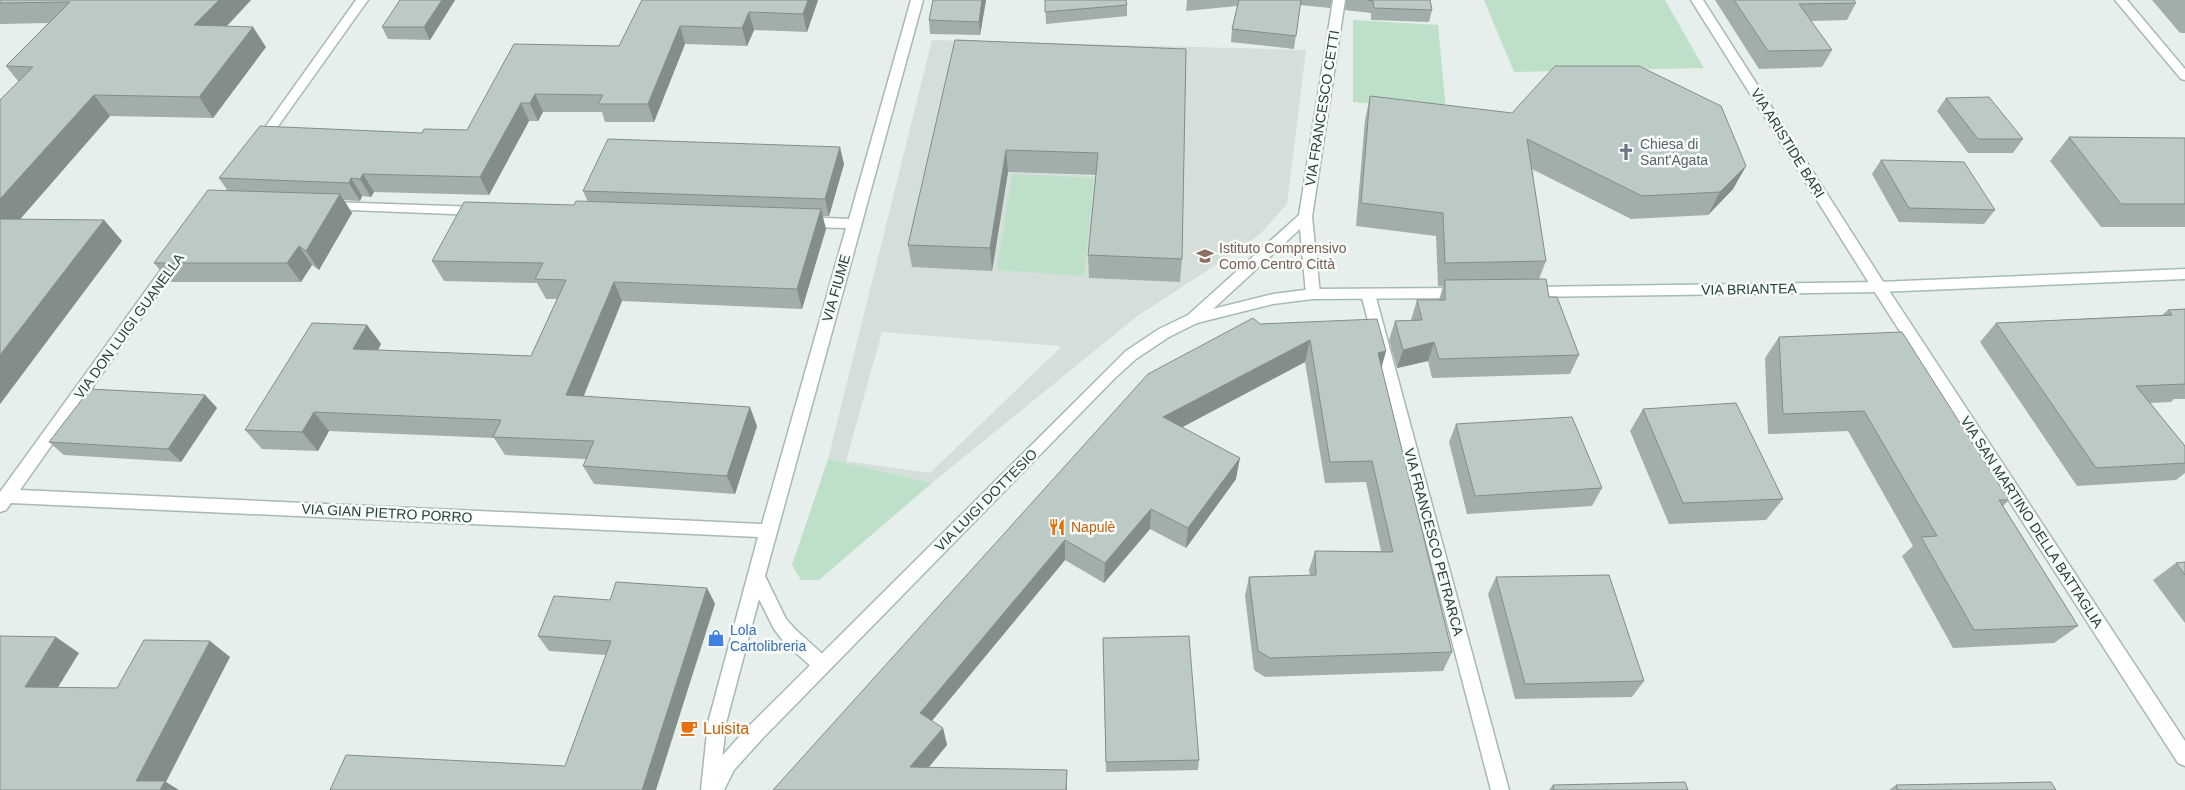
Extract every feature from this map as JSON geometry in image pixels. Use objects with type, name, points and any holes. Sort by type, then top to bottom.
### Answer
[{"type":"street","points":[[252,153],[362,0]]},
{"type":"street","name":"VIA FIUME","points":[[710,790],[716,723],[768,530],[917,0]]},
{"type":"street","name":"VIA FRANCESCO CETTI","points":[[1312,294],[1304,216],[1339,0]]},
{"type":"street","name":"VIA ARISTIDE BARI","points":[[1697,0],[1878,287]]},
{"type":"street","points":[[2121,0],[2185,76]]},
{"type":"street","points":[[317,205],[496,212]]},
{"type":"street","points":[[1193,319],[1304,216]]},
{"type":"street","points":[[795,222],[854,224]]},
{"type":"street","name":"VIA DON LUIGI GUANELLA","points":[[3,501],[183,250]]},
{"type":"street","name":"VIA BRIANTEA","points":[[1516,292],[1878,287],[2185,274]]},
{"type":"street","name":"VIA SAN MARTINO DELLA BATTAGLIA","points":[[1878,287],[2185,757]]},
{"type":"street","points":[[1312,294],[1476,292]]},
{"type":"street","name":"VIA LUIGI DOTTESIO","points":[[714,790],[727,764],[822,665],[1131,355],[1164,332],[1193,319],[1273,299],[1312,294]]},
{"type":"street","name":"VIA FRANCESCO PETRARCA","points":[[1368,294],[1500,790]]},
{"type":"street","name":"VIA GIAN PIETRO PORRO","points":[[3,501],[768,530]]},
{"type":"street","points":[[756,576],[780,624],[790,636],[822,665]]},
{"type":"shaded area","name":"Istituto Comprensivo Como Centro Città","points":[[932,40],[1306,50],[1287,204],[1262,232],[1246,245],[1136,317],[932,483],[828,459]],"holes":[[[958,62],[1184,71],[1098,176],[1008,172],[992,270]],[[882,332],[1060,346],[1061,347],[930,473],[846,461]]]},
{"type":"green space","points":[[1484,0],[1665,0],[1704,68],[1514,72]]},
{"type":"green space","points":[[1353,20],[1438,25],[1446,110],[1353,102]]},
{"type":"green space","points":[[1012,174],[1094,178],[1084,276],[997,270]]},
{"type":"green space","points":[[828,459],[932,483],[819,580],[801,580],[792,565]]},
{"type":"building","points":[[0,0],[219,0],[194,25],[253,27],[199,97],[94,95],[0,199],[0,100],[33,67],[6,66],[70,2],[0,3]]},
{"type":"building","points":[[400,0],[442,0],[424,27],[382,27]]},
{"type":"building","points":[[642,0],[808,0],[803,14],[749,12],[742,28],[680,26],[648,104],[598,104],[603,95],[535,94],[530,103],[521,103],[480,177],[363,174],[360,179],[351,178],[349,183],[219,178],[260,126],[422,133],[424,129],[467,130],[514,44],[619,46]]},
{"type":"building","points":[[933,0],[982,0],[979,22],[929,20]]},
{"type":"building","points":[[1045,0],[1126,0],[1127,5],[1045,12]]},
{"type":"building","points":[[1239,0],[1301,0],[1296,36],[1232,29]]},
{"type":"building","points":[[1368,0],[1430,0],[1432,10],[1374,8],[1373,1]]},
{"type":"building","points":[[1734,0],[1854,0],[1856,3],[1799,4],[1832,50],[1768,51]]},
{"type":"building","points":[[955,40],[1186,49],[1182,259],[1088,255],[1098,153],[1006,150],[990,248],[908,245]]},
{"type":"building","points":[[1555,66],[1639,66],[1721,106],[1746,166],[1720,192],[1642,196],[1527,139],[1546,261],[1445,263],[1443,213],[1361,203],[1370,96],[1512,113]]},
{"type":"building","points":[[1989,97],[2023,139],[1978,139],[1946,98]]},
{"type":"building","points":[[2069,137],[2185,138],[2185,204],[2121,204]]},
{"type":"building","points":[[608,139],[840,147],[825,199],[583,191]]},
{"type":"building","points":[[1881,160],[1964,162],[1995,210],[1909,208]]},
{"type":"building","points":[[208,190],[340,194],[306,251],[299,246],[287,263],[154,263]]},
{"type":"building","points":[[576,201],[821,209],[797,289],[614,282],[566,395],[750,407],[727,476],[583,466],[594,441],[493,437],[501,420],[314,412],[302,432],[245,430],[312,323],[367,325],[353,349],[531,356],[566,280],[535,279],[543,263],[432,261],[464,202],[574,205]]},
{"type":"building","points":[[0,219],[104,220],[0,355]]},
{"type":"building","points":[[1546,279],[1549,297],[1557,297],[1579,355],[1439,359],[1434,342],[1403,350],[1395,321],[1422,320],[1417,300],[1445,300],[1445,280]]},
{"type":"building","points":[[2185,309],[2185,384],[2136,386],[2185,446],[2185,463],[2096,468],[1996,323],[2172,315],[2168,310]]},
{"type":"building","points":[[1253,318],[1260,324],[1377,319],[1386,351],[1378,353],[1452,652],[1270,658],[1258,651],[1249,577],[1316,575],[1315,551],[1393,552],[1372,461],[1330,462],[1310,340],[1163,417],[1240,458],[1188,528],[1151,509],[1105,563],[1065,540],[920,713],[943,728],[910,767],[1067,770],[1066,790],[773,790],[1148,374]]},
{"type":"building","points":[[1902,332],[2009,500],[1999,500],[2078,626],[1974,630],[1921,537],[1937,536],[1864,411],[1783,414],[1779,337]]},
{"type":"building","points":[[90,389],[205,395],[168,449],[49,442]]},
{"type":"building","points":[[1736,403],[1783,499],[1683,503],[1643,409]]},
{"type":"building","points":[[1572,417],[1602,488],[1475,496],[1456,424]]},
{"type":"building","points":[[2185,562],[2185,575],[2176,563]]},
{"type":"building","points":[[1609,575],[1644,681],[1525,684],[1496,577]]},
{"type":"building","points":[[616,582],[707,588],[642,790],[330,790],[346,755],[565,766],[611,641],[538,636],[554,596],[610,600]]},
{"type":"building","points":[[0,636],[56,637],[25,687],[117,688],[144,640],[210,641],[136,781],[165,781],[160,790],[0,790]]},
{"type":"building","points":[[1189,636],[1199,760],[1106,762],[1103,638]]},
{"type":"building","points":[[1685,782],[1688,790],[1554,790],[1553,785]]},
{"type":"building","points":[[2051,782],[2056,790],[1898,790],[1896,785]]},
{"type":"place","name":"Chiesa di Sant'Agata","points":[[1626,152]]},
{"type":"place","name":"Istituto Comprensivo Como Centro Città","points":[[1205,256]]},
{"type":"place","name":"Napulè","points":[[1057,527]]},
{"type":"place","name":"Lola Cartolibreria","points":[[716,638]]},
{"type":"place","name":"Luisita","points":[[689,728]]}]
